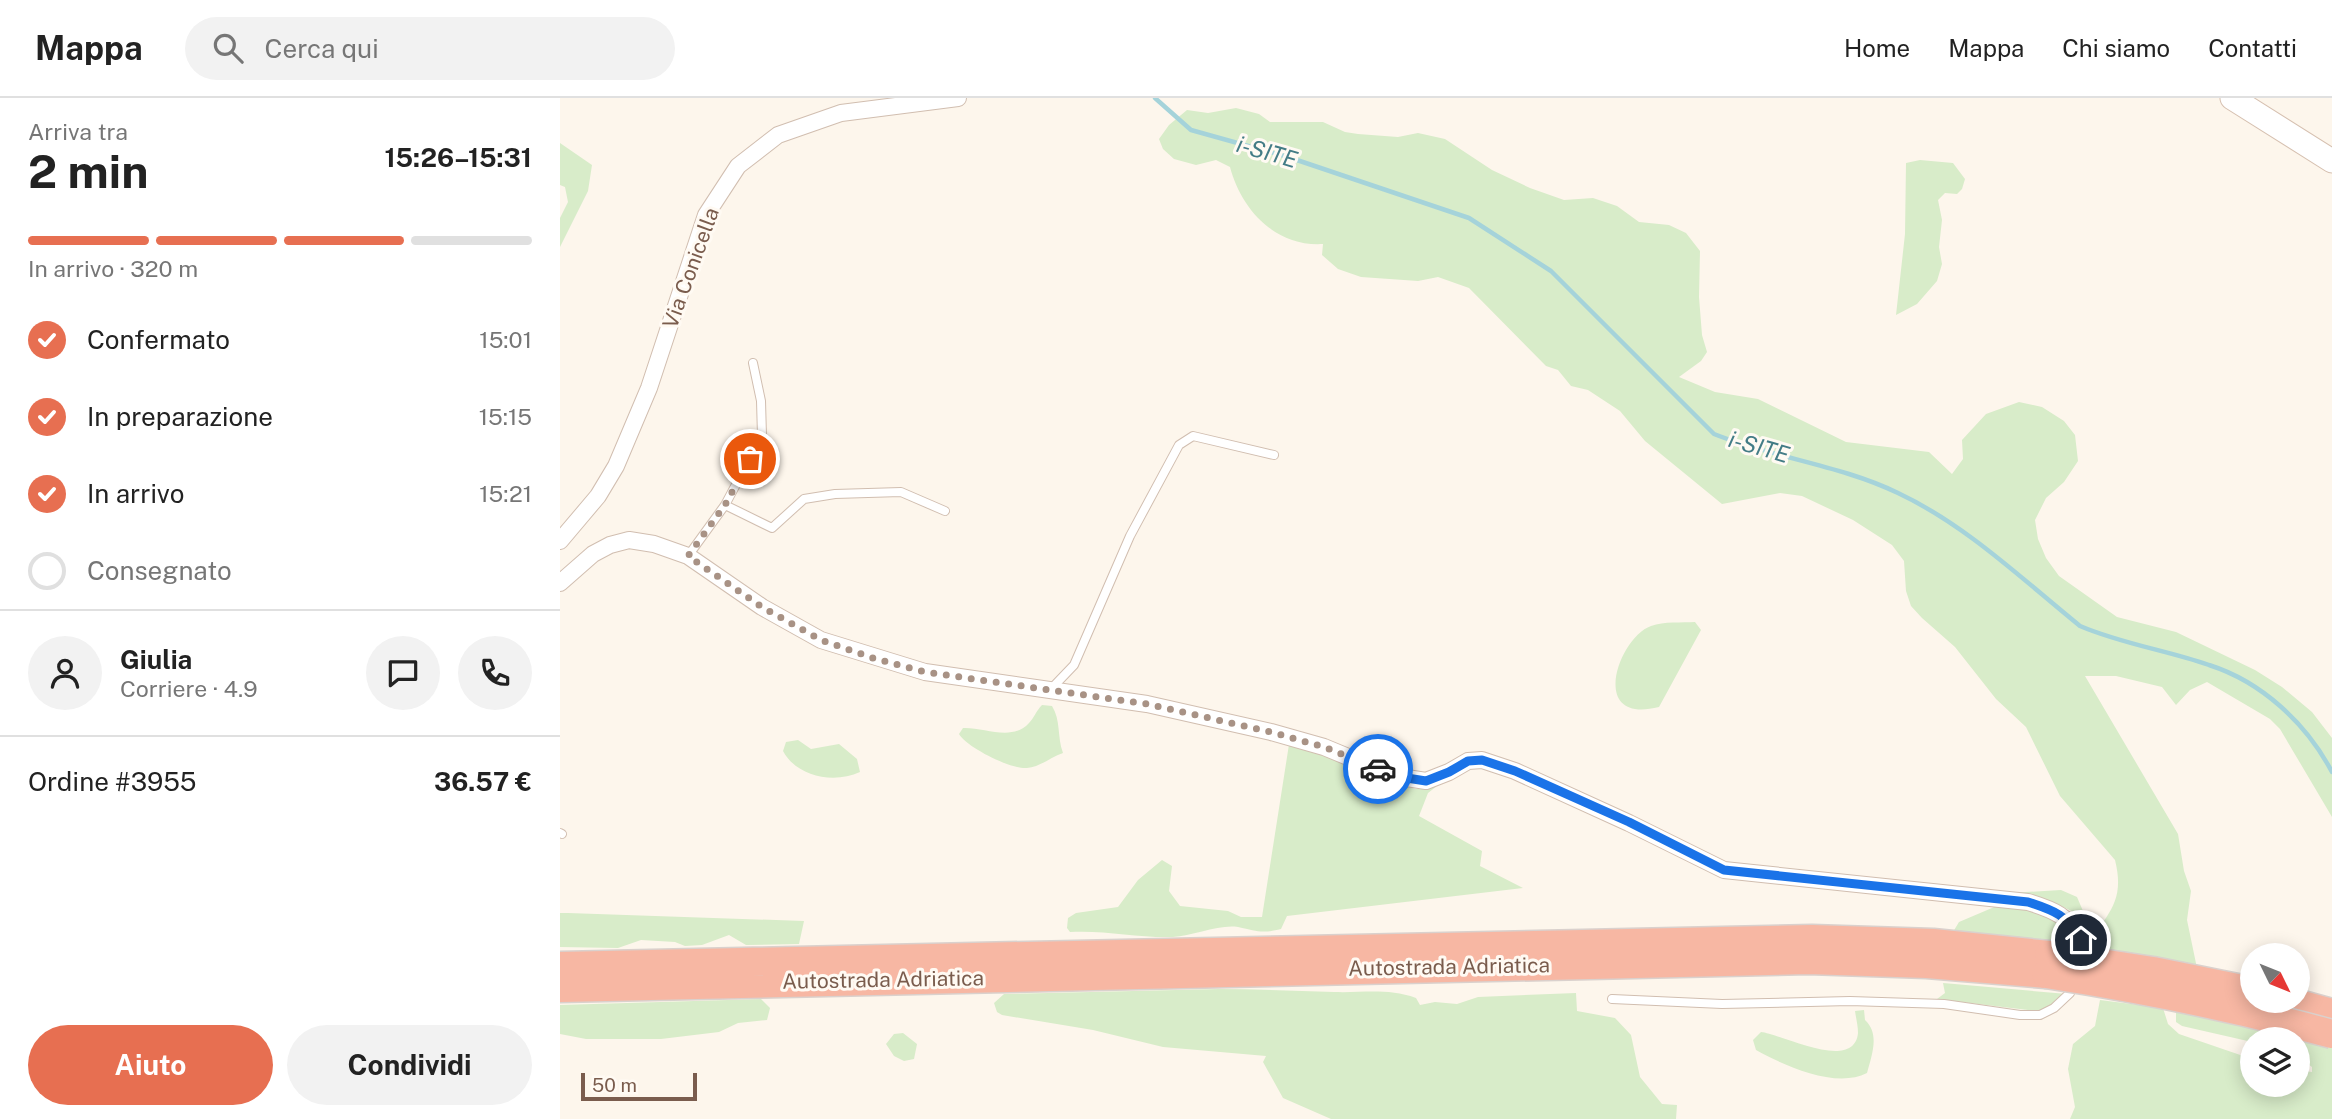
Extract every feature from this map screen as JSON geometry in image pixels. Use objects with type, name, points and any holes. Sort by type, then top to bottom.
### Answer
[{"type":"highway","name":"Autostrada Adriatica","points":[[560,967],[1812,939],[1933,943],[2047,965],[2252,1012],[2332,1034]]},
{"type":"highway","name":"Autostrada Adriatica","points":[[560,988],[1808,960],[2047,965],[2153,971],[2240,989]]},
{"type":"highway","points":[[2310,1007],[2332,1013]]},
{"type":"main road","points":[[2232,98],[2332,161]]},
{"type":"street","name":"Via Conicella","points":[[560,541],[598,496],[616,466],[649,388],[706,215],[738,166],[778,135],[841,113],[958,98]]},
{"type":"street","points":[[560,583],[593,554],[610,545],[629,540],[654,544],[688,556],[762,607],[821,640],[925,672],[1147,704],[1324,747],[1394,776],[1426,781],[1468,761],[1482,760],[1515,771],[1629,822],[1724,870],[2028,902],[2054,910],[2067,918],[2081,940]]},
{"type":"lane","points":[[688,556],[725,505],[762,436],[761,401],[753,363]]},
{"type":"lane","points":[[1049,691],[1074,665],[1130,536],[1178,445],[1193,436],[1274,455]]},
{"type":"lane","points":[[725,505],[772,528],[804,499],[835,494],[901,492],[945,511]]},
{"type":"lane","points":[[1612,999],[1722,1004],[1850,1001],[1944,1004],[2040,1015],[2054,1008],[2070,993]]},
{"type":"green space","points":[[1236,108],[1259,114],[1270,122],[1323,122],[1345,132],[1358,134],[1398,137],[1418,133],[1445,139],[1492,170],[1530,188],[1564,200],[1593,198],[1617,206],[1639,222],[1669,225],[1686,233],[1700,251],[1699,297],[1702,335],[1707,352],[1701,361],[1679,377],[1715,392],[1758,399],[1846,442],[1929,452],[1952,474],[1963,459],[1962,440],[1986,414],[2019,402],[2042,407],[2064,421],[2075,435],[2078,461],[2064,482],[2046,498],[2035,520],[2038,539],[2046,558],[2059,576],[2117,617],[2176,632],[2255,670],[2282,687],[2312,712],[2332,738],[2332,817],[2280,729],[2270,719],[2207,682],[2190,690],[2176,705],[2162,687],[2116,676],[2085,676],[2178,834],[2184,871],[2191,891],[2187,920],[2198,973],[2085,954],[2115,901],[2118,876],[2115,860],[2060,796],[2026,727],[1996,699],[1955,647],[1911,606],[1906,591],[1904,561],[1892,545],[1853,520],[1802,496],[1780,493],[1722,504],[1645,441],[1620,411],[1588,390],[1571,386],[1558,370],[1546,366],[1469,288],[1438,277],[1418,281],[1361,277],[1338,269],[1322,255],[1323,244],[1290,239],[1263,222],[1242,197],[1230,167],[1216,160],[1196,165],[1174,159],[1163,149],[1159,139],[1169,125],[1187,110],[1208,113]]},
{"type":"green space","points":[[560,143],[592,165],[588,191],[560,247],[560,218],[568,202],[565,187],[560,185]]},
{"type":"green space","points":[[1920,160],[1953,163],[1965,179],[1957,194],[1945,193],[1938,200],[1942,220],[1939,247],[1942,264],[1937,281],[1917,304],[1896,315],[1905,234],[1906,163]]},
{"type":"green space","points":[[1695,622],[1701,630],[1659,707],[1637,709],[1623,703],[1616,692],[1616,677],[1620,661],[1639,633],[1656,624]]},
{"type":"green space","points":[[1042,705],[1052,706],[1055,711],[1063,753],[1036,766],[1020,768],[1001,762],[970,745],[959,734],[963,728],[1014,732],[1029,723]]},
{"type":"green space","points":[[1290,738],[1397,784],[1416,789],[1437,786],[1428,793],[1419,816],[1482,851],[1480,866],[1523,888],[1287,916],[1281,929],[1269,931],[1231,927],[1173,937],[1070,932],[1067,928],[1068,918],[1076,913],[1118,907],[1138,880],[1162,860],[1172,866],[1169,891],[1180,906],[1228,911],[1241,917],[1262,917]]},
{"type":"green space","points":[[798,740],[811,749],[839,744],[857,759],[860,772],[850,776],[828,777],[817,776],[797,767],[783,751],[786,742]]},
{"type":"green space","points":[[2061,890],[2077,897],[2086,918],[2055,903],[2001,898],[2009,893]]},
{"type":"green space","points":[[1999,905],[2044,913],[2059,926],[2069,949],[1953,932],[1959,922]]},
{"type":"green space","points":[[560,913],[804,921],[799,944],[746,945],[729,935],[702,945],[685,946],[675,942],[641,940],[618,948],[560,947]]},
{"type":"green space","points":[[1943,983],[2067,994],[2055,1006],[2037,1011],[1937,999],[1945,993]]},
{"type":"green space","points":[[1219,989],[1385,992],[1416,998],[1420,1005],[1435,1002],[1457,1004],[1478,997],[1576,993],[1577,1011],[1615,1018],[1631,1035],[1640,1077],[1662,1104],[1677,1105],[1676,1119],[1331,1119],[1283,1098],[1263,1062],[1266,1056],[1163,1047],[1093,1030],[1002,1015],[997,1012],[994,1003],[1004,994]]},
{"type":"green space","points":[[761,999],[770,1008],[767,1020],[738,1023],[719,1032],[661,1039],[586,1039],[560,1034],[560,1005]]},
{"type":"green space","points":[[2100,1000],[2163,1008],[2168,1024],[2179,1034],[2240,1055],[2240,1097],[2310,1097],[2310,1042],[2332,1048],[2332,1119],[2070,1119],[2075,1107],[2068,1069],[2073,1044],[2095,1026]]},
{"type":"green space","points":[[1864,1010],[1865,1020],[1874,1038],[1867,1073],[1841,1078],[1811,1074],[1756,1050],[1753,1040],[1761,1032],[1815,1048],[1844,1050],[1854,1045],[1858,1033],[1855,1011]]},
{"type":"green space","points":[[2176,1012],[2250,1027],[2240,1027],[2240,1039],[2182,1026],[2176,1022]]},
{"type":"green space","points":[[903,1033],[917,1044],[914,1059],[904,1061],[894,1056],[886,1044],[894,1034]]},
{"type":"waterway","name":"i-SITE","points":[[1155,98],[1191,130],[1288,157],[1469,218],[1551,271],[1714,434],[1853,475],[1898,493],[1970,537],[2080,626],[2112,638],[2209,665],[2247,682],[2281,706],[2296,721],[2332,772]]},
{"type":"way so far","points":[[750,459],[725,505],[688,556],[762,607],[821,640],[925,672],[1147,704],[1271,732],[1324,747],[1378,769]]},
{"type":"route","points":[[1378,769],[1394,776],[1426,781],[1468,761],[1482,760],[1515,771],[1629,822],[1724,870],[1754,876],[2028,902],[2054,910],[2067,918],[2081,940]]}]
